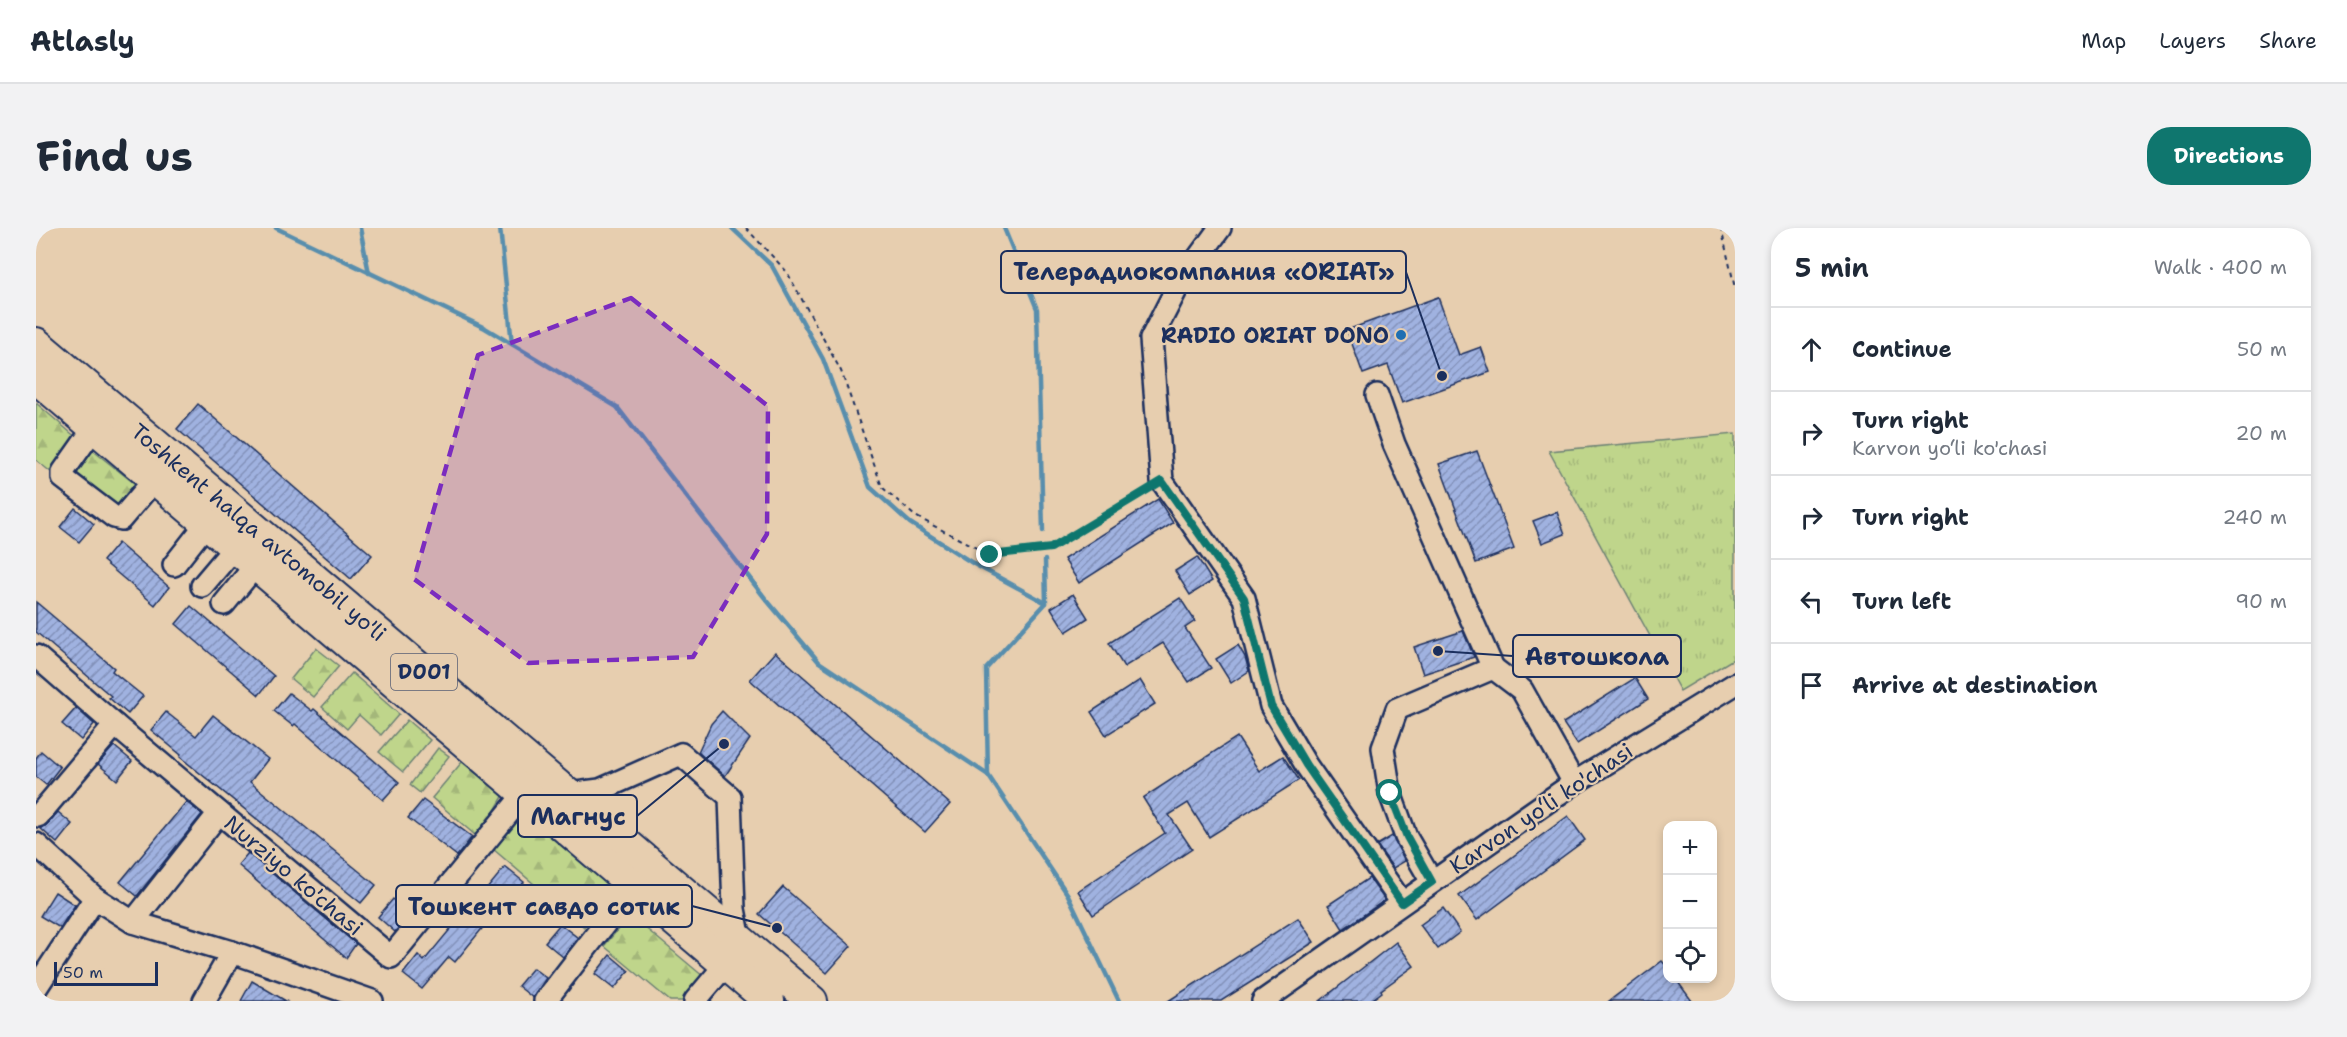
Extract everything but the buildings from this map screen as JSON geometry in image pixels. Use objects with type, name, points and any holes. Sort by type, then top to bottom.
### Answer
[{"type":"highway","name":"Toshkent halqa avtomobil yo'li","points":[[36,343],[260,560],[634,886],[734,959],[812,1001]]},
{"type":"highway","name":"Toshkent halqa avtomobil yo'li","points":[[36,378],[207,523],[260,560],[568,794],[734,959],[769,1001]]},
{"type":"street","points":[[1220,228],[1179,284],[1151,339],[1162,481],[1244,598],[1271,706],[1306,765],[1402,903]]},
{"type":"street","points":[[1377,395],[1394,444],[1493,668],[1522,690],[1574,783]]},
{"type":"street","points":[[94,428],[63,472],[63,478],[114,517],[121,519],[155,479]]},
{"type":"street","points":[[174,565],[207,523]]},
{"type":"street","points":[[202,586],[260,560]]},
{"type":"street","points":[[224,604],[260,560]]},
{"type":"street","name":"Nurziyo ko'chasi","points":[[36,656],[391,957],[525,793]]},
{"type":"street","points":[[1432,882],[1402,826],[1390,793],[1383,748],[1397,709],[1493,668]]},
{"type":"street","name":"Karvon yo‘li ko'chasi","points":[[1263,1001],[1574,783],[1735,684]]},
{"type":"street","points":[[38,816],[115,725]]},
{"type":"street","points":[[568,794],[600,790],[681,754],[730,797],[734,959],[714,1001]]},
{"type":"street","points":[[134,921],[219,813]]},
{"type":"street","points":[[36,844],[95,898],[134,921],[232,952],[372,1001]]},
{"type":"street","points":[[545,1001],[634,886]]},
{"type":"street","points":[[36,988],[95,898]]},
{"type":"street","points":[[204,1001],[232,952]]},
{"type":"street","points":[[695,1001],[734,959]]},
{"type":"path","points":[[746,228],[787,272],[841,371],[882,487],[915,516],[990,555],[1051,548],[1162,481]]},
{"type":"path","points":[[1721,228],[1735,288]]},
{"type":"highlighted area","points":[[631,298],[768,406],[767,534],[693,657],[528,663],[414,579],[478,355]]},
{"type":"green space","points":[[36,403],[78,439],[52,473],[36,460]]},
{"type":"green space","points":[[1735,434],[1735,658],[1680,691],[1549,451]]},
{"type":"green space","points":[[91,449],[139,487],[122,509],[74,471]]},
{"type":"green space","points":[[316,648],[339,666],[313,697],[291,679]]},
{"type":"green space","points":[[352,673],[399,714],[381,735],[359,715],[347,729],[322,707]]},
{"type":"green space","points":[[407,720],[430,740],[403,772],[379,752]]},
{"type":"green space","points":[[438,748],[449,756],[420,793],[410,785]]},
{"type":"green space","points":[[462,762],[504,795],[490,819],[475,835],[432,798]]},
{"type":"green space","points":[[523,814],[615,891],[584,927],[493,849]]},
{"type":"green space","points":[[630,915],[704,977],[684,1001],[670,1001],[604,946]]},
{"type":"waterway","points":[[276,228],[485,328],[617,407],[765,598],[819,662],[988,775],[1068,895],[1119,1001]]},
{"type":"waterway","points":[[360,228],[369,273]]},
{"type":"waterway","points":[[500,228],[512,344]]},
{"type":"waterway","points":[[732,228],[772,266],[823,359],[870,487],[910,523],[974,564],[1046,603]]},
{"type":"waterway","points":[[1004,228],[1037,309],[1043,531]]},
{"type":"waterway","points":[[988,775],[986,669],[1046,603],[1045,560]]},
{"type":"place","name":"RADIO ORIAT DONO","points":[[1401,335]]},
{"type":"place","name":"Телерадиокомпания «ORIAT»","points":[[1442,376]]},
{"type":"place","name":"Автошкола","points":[[1438,651]]},
{"type":"place","name":"Магнус","points":[[724,744]]},
{"type":"place","name":"Тошкент савдо сотик","points":[[777,928]]},
{"type":"route","points":[[990,555],[1051,548],[1162,481],[1244,598],[1271,706],[1306,765],[1402,903],[1432,882],[1407,837],[1390,793]]}]
